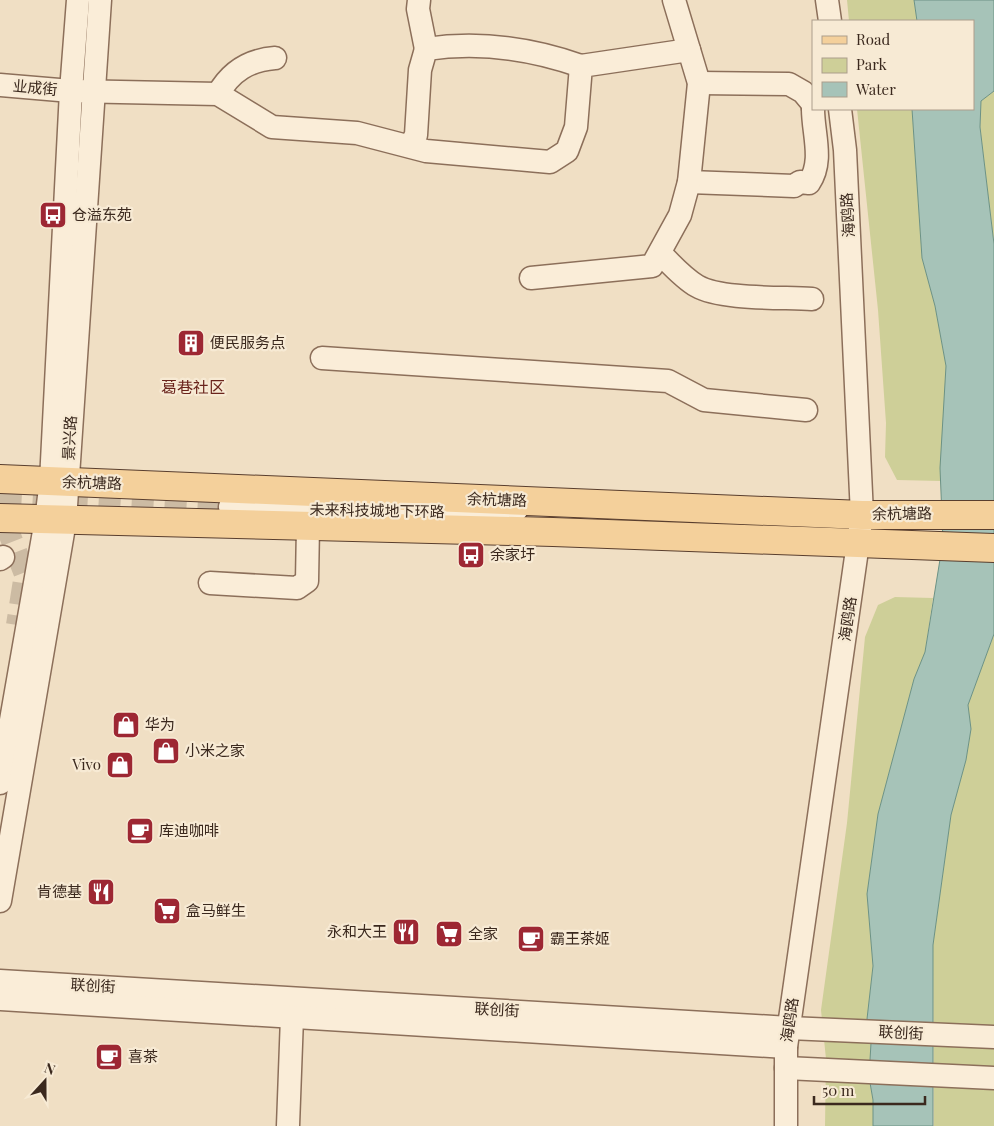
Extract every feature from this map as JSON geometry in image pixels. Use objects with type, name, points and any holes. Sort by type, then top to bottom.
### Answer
[{"type":"main road","name":"余杭塘路","points":[[0,479],[862,515],[994,515]]},
{"type":"main road","name":"余杭塘路","points":[[0,518],[553,532],[994,548]]},
{"type":"street","name":"景兴路","points":[[59,481],[71,91],[78,0]]},
{"type":"street","name":"景兴路","points":[[0,901],[56,520],[94,91],[100,0]]},
{"type":"street","points":[[410,146],[416,135],[420,70],[426,49],[418,9],[419,0]]},
{"type":"street","points":[[531,278],[652,266],[680,215],[689,182],[699,83],[674,0]]},
{"type":"street","points":[[827,0],[830,20]]},
{"type":"street","points":[[426,49],[444,46],[514,47],[551,55],[581,66],[689,50]]},
{"type":"street","points":[[276,58],[258,59],[237,70],[227,79],[218,94],[272,127],[357,133],[426,151],[550,162],[567,151],[576,128],[581,66]]},
{"type":"street","points":[[699,83],[789,84],[803,92],[812,103]]},
{"type":"street","name":"业成街","points":[[0,85],[71,91],[218,94]]},
{"type":"street","points":[[689,182],[794,186],[800,182],[809,183],[816,172],[818,150],[813,110]]},
{"type":"street","name":"海鸥路","points":[[786,1126],[787,1048],[862,515],[845,150],[840,110]]},
{"type":"street","points":[[660,252],[683,276],[698,287],[715,293],[812,299]]},
{"type":"street","points":[[322,358],[668,381],[704,400],[806,410]]},
{"type":"street","name":"未来科技城地下环路","points":[[553,502],[496,513],[230,510],[500,520],[553,532]]},
{"type":"street","name":"景兴路","points":[[0,783],[56,520]]},
{"type":"street","points":[[210,583],[297,588],[308,581],[308,526]]},
{"type":"street","name":"联创街","points":[[0,980],[787,1048],[845,1071],[994,1078]]},
{"type":"street","name":"联创街","points":[[0,999],[787,1048],[845,1030],[994,1037]]},
{"type":"street","points":[[288,1126],[292,1017]]},
{"type":"green space","points":[[847,0],[914,0],[917,20],[849,20]]},
{"type":"green space","points":[[994,91],[994,244],[980,127],[981,101]]},
{"type":"green space","points":[[857,110],[912,110],[922,258],[935,306],[946,366],[941,481],[897,480],[885,457],[886,423],[878,310]]},
{"type":"green space","points":[[895,597],[933,598],[925,652],[914,679],[878,814],[867,894],[873,967],[867,1019],[871,1043],[869,1077],[873,1100],[873,1126],[825,1126],[826,1059],[821,1010],[847,823],[865,637],[878,605]]},
{"type":"green space","points":[[994,634],[994,1126],[934,1126],[933,945],[951,815],[966,760],[971,729],[968,705]]},
{"type":"water","points":[[914,0],[994,0],[994,91],[981,101],[980,127],[994,244],[994,634],[968,705],[971,729],[966,760],[951,815],[933,945],[933,1126],[873,1126],[873,1100],[869,1077],[871,1043],[867,1019],[873,966],[867,894],[878,814],[914,679],[925,652],[943,541],[940,468],[946,366],[935,306],[922,258],[912,110],[974,110],[974,20],[917,20]]},
{"type":"tunnel","points":[[0,493],[230,507]]},
{"type":"tunnel","points":[[0,524],[9,533],[25,574],[17,625]]},
{"type":"place","name":"仓溢东苑","points":[[53,215]]},
{"type":"place","name":"便民服务点","points":[[191,343]]},
{"type":"place","name":"余家圩","points":[[471,555]]},
{"type":"place","name":"华为","points":[[126,725]]},
{"type":"place","name":"小米之家","points":[[166,751]]},
{"type":"place","name":"Vivo","points":[[120,765]]},
{"type":"place","name":"库迪咖啡","points":[[140,831]]},
{"type":"place","name":"肯德基","points":[[101,892]]},
{"type":"place","name":"盒马鲜生","points":[[167,911]]},
{"type":"place","name":"永和大王","points":[[406,932]]},
{"type":"place","name":"全家","points":[[449,934]]},
{"type":"place","name":"霸王茶姬","points":[[531,939]]},
{"type":"place","name":"喜茶","points":[[109,1057]]},
{"type":"district","name":"葛巷社区","points":[[193,387]]}]
